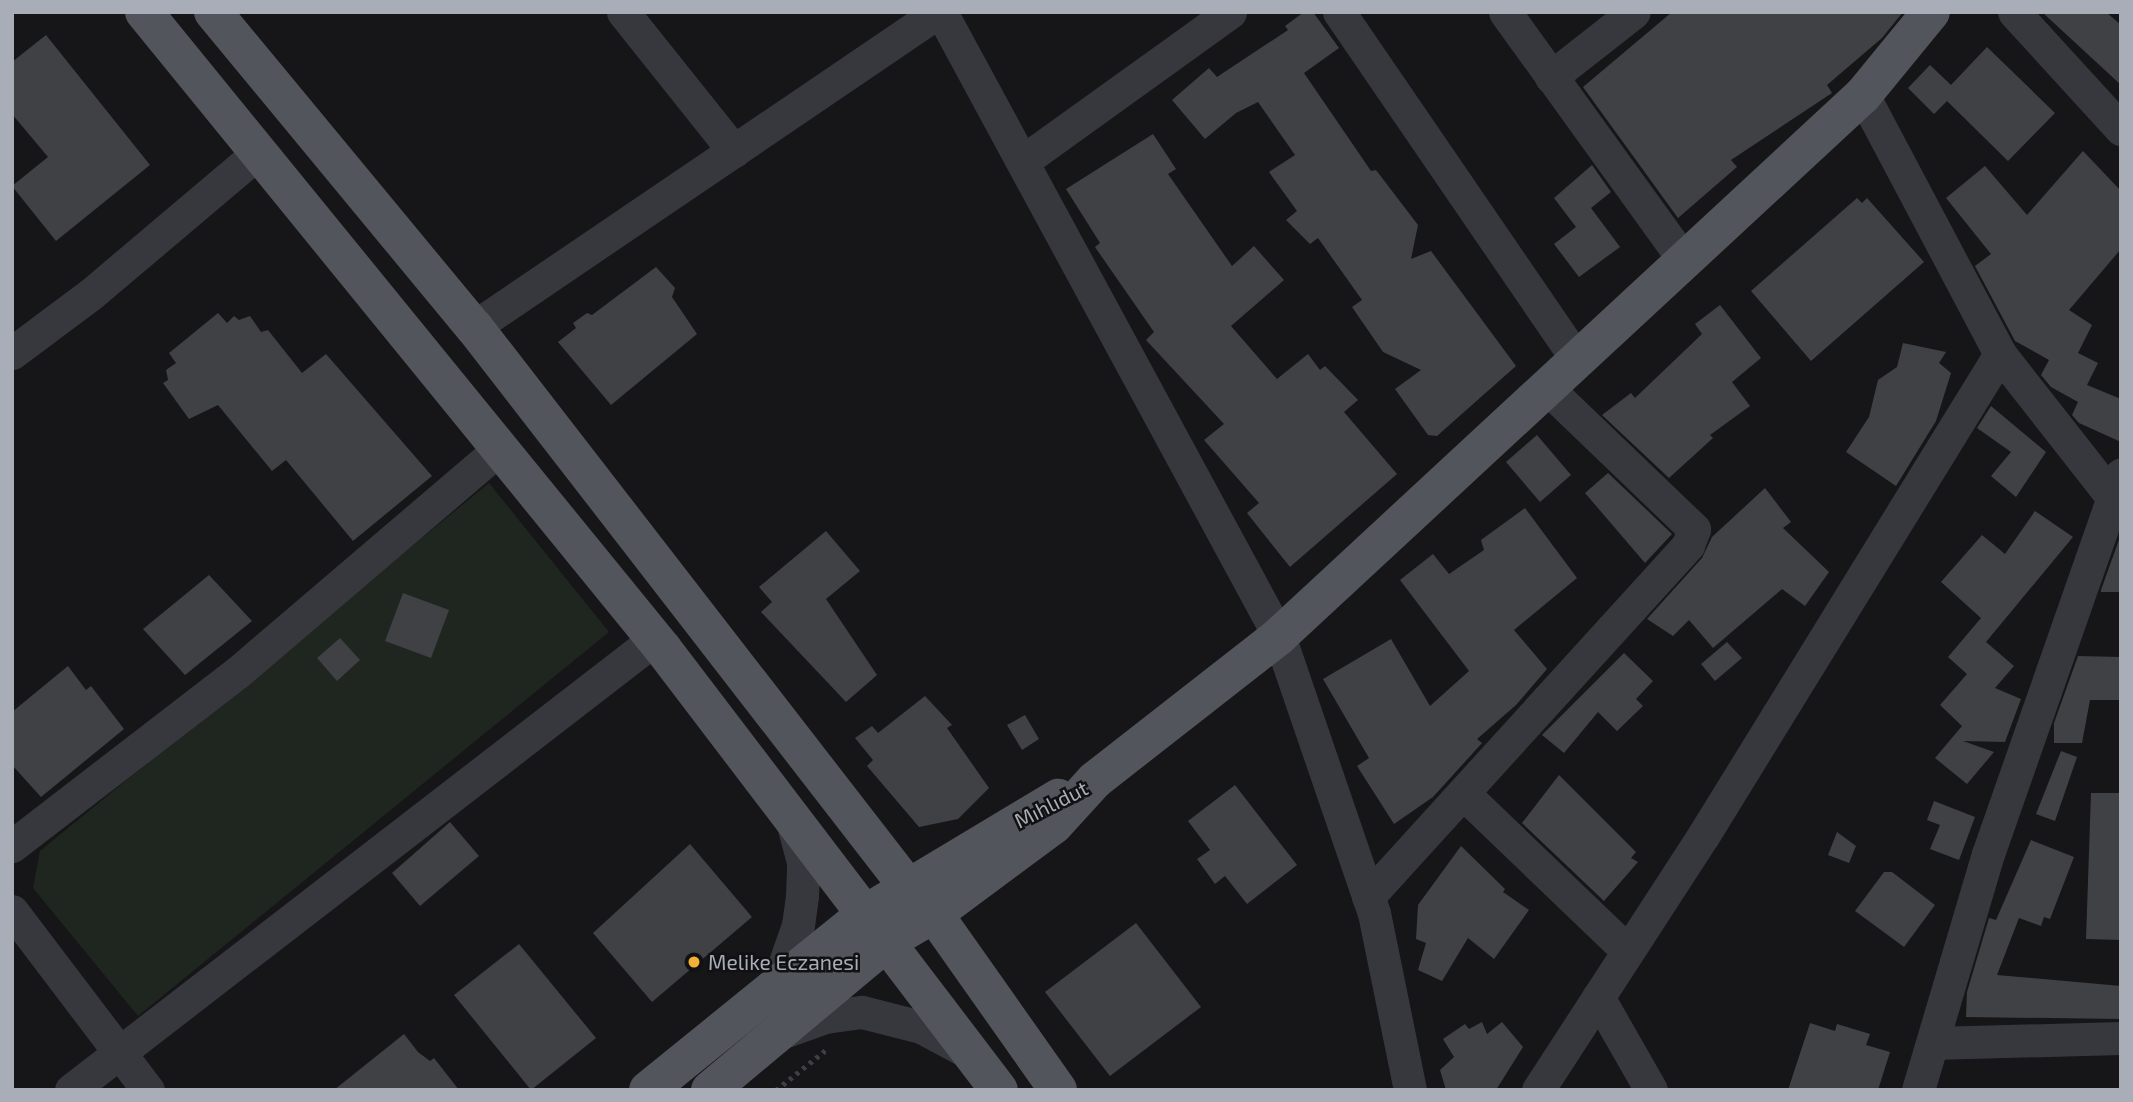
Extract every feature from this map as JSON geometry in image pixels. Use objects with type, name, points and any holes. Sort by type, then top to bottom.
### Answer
[{"type":"main road","points":[[144,12],[655,639],[878,927],[999,1090]]},
{"type":"main road","points":[[213,12],[474,327],[922,902],[1058,1090]]},
{"type":"main road","name":"Mıhlıdut","points":[[648,1090],[777,985],[1055,825],[1095,780],[1279,636],[1548,389],[1863,95],[1930,13]]},
{"type":"main road","name":"Mıhlıdut","points":[[710,1090],[774,1036],[878,927]]},
{"type":"street","points":[[623,12],[734,151]]},
{"type":"street","points":[[474,327],[939,12],[1023,161],[1279,636],[1368,897],[1410,1090]]},
{"type":"street","points":[[1023,161],[1230,12]]},
{"type":"street","points":[[1339,12],[1577,360]]},
{"type":"street","points":[[1505,12],[1684,260]]},
{"type":"street","points":[[1551,77],[1634,12]]},
{"type":"street","points":[[2014,12],[2121,129]]},
{"type":"street","points":[[1863,95],[2000,354],[2117,486],[1988,854],[1918,1090]]},
{"type":"street","points":[[12,353],[91,294],[258,153]]},
{"type":"street","points":[[1538,1090],[1628,951],[2000,354]]},
{"type":"street","points":[[1368,897],[1688,545],[1695,529],[1548,389]]},
{"type":"street","points":[[12,846],[238,672],[500,448]]},
{"type":"street","points":[[71,1090],[655,639]]},
{"type":"street","points":[[1463,793],[1628,951]]},
{"type":"street","points":[[777,985],[798,925],[802,896],[803,863],[789,812]]},
{"type":"street","points":[[12,911],[118,1055],[148,1090]]},
{"type":"street","points":[[1598,997],[1651,1090]]},
{"type":"street","points":[[774,1036],[825,1017],[862,1012],[921,1027],[975,1056]]},
{"type":"street","points":[[1933,1042],[2121,1038]]},
{"type":"path","points":[[776,1090],[828,1048]]},
{"type":"shaded area","points":[[489,483],[609,632],[138,1016],[33,888],[40,851]]},
{"type":"building","points":[[1304,12],[1313,12],[1339,48],[1304,73],[1371,171],[1376,170],[1418,225],[1411,259],[1431,251],[1516,366],[1437,436],[1428,435],[1395,389],[1421,370],[1383,352],[1352,307],[1362,300],[1318,238],[1310,244],[1286,220],[1297,211],[1269,172],[1295,155],[1258,102],[1236,113],[1205,139],[1172,100],[1209,68],[1217,77],[1288,30],[1285,26]]},
{"type":"building","points":[[1672,12],[1903,12],[1882,38],[1827,85],[1832,93],[1731,160],[1737,167],[1678,218],[1583,87]]},
{"type":"building","points":[[2042,12],[2106,12],[2121,25],[2121,85]]},
{"type":"building","points":[[46,35],[150,165],[56,241],[12,186],[48,157],[12,114],[12,62]]},
{"type":"building","points":[[1987,47],[2055,113],[2008,161],[1947,101],[1934,114],[1908,88],[1930,65],[1951,85]]},
{"type":"building","points":[[1153,134],[1176,169],[1168,174],[1232,266],[1254,246],[1284,280],[1231,326],[1277,379],[1308,354],[1320,370],[1325,366],[1358,400],[1344,412],[1397,474],[1290,567],[1247,513],[1259,503],[1204,440],[1224,424],[1146,340],[1154,332],[1095,247],[1100,243],[1066,189]]},
{"type":"building","points":[[2083,151],[2121,191],[2121,249],[2069,310],[2092,325],[2078,353],[2098,363],[2087,385],[2121,399],[2121,442],[2079,423],[2072,415],[2078,402],[2051,387],[2041,375],[2049,360],[2015,341],[1975,266],[1991,254],[1946,198],[1985,166],[2027,215]]},
{"type":"building","points":[[1592,165],[1611,192],[1591,208],[1620,247],[1579,277],[1554,244],[1576,227],[1554,198]]},
{"type":"building","points":[[1857,198],[1862,203],[1867,198],[1924,262],[1811,361],[1751,291]]},
{"type":"building","points":[[656,267],[675,288],[672,297],[697,334],[611,405],[558,342],[576,328],[573,323],[587,313],[592,315]]},
{"type":"building","points":[[1720,305],[1761,358],[1732,382],[1750,406],[1710,435],[1713,438],[1669,478],[1602,415],[1631,393],[1635,398],[1702,334],[1695,324]]},
{"type":"building","points":[[218,313],[227,323],[234,316],[239,320],[250,316],[261,332],[268,330],[302,373],[326,354],[432,476],[353,541],[286,460],[272,471],[218,405],[189,419],[163,383],[168,380],[166,370],[176,363],[169,353]]},
{"type":"building","points":[[1903,343],[1946,352],[1939,363],[1951,373],[1936,421],[1896,486],[1846,452],[1869,417],[1878,380],[1897,367]]},
{"type":"building","points":[[1991,406],[2046,452],[2016,497],[1991,476],[2011,452],[1977,428]]},
{"type":"building","points":[[1537,435],[1571,475],[1540,502],[1506,462]]},
{"type":"building","points":[[1608,473],[1672,534],[1645,563],[1585,493]]},
{"type":"building","points":[[1765,488],[1791,522],[1783,528],[1829,572],[1805,606],[1782,589],[1713,648],[1689,620],[1673,636],[1647,619],[1702,558],[1712,537]]},
{"type":"building","points":[[1525,508],[1577,578],[1514,630],[1547,669],[1516,705],[1477,739],[1482,743],[1433,797],[1394,824],[1357,766],[1369,758],[1323,679],[1391,639],[1430,706],[1469,671],[1400,580],[1433,554],[1449,574],[1484,550],[1481,540]]},
{"type":"building","points":[[2035,511],[2073,537],[1986,642],[2014,666],[1995,688],[2021,699],[2005,742],[1963,741],[1994,752],[1967,784],[1935,758],[1962,726],[1940,705],[1967,674],[1948,657],[1981,618],[1941,582],[1982,535],[2005,554]]},
{"type":"building","points":[[826,531],[860,571],[826,599],[877,675],[846,702],[761,612],[772,602],[759,587]]},
{"type":"building","points":[[2121,534],[2121,592],[2101,592],[2101,590]]},
{"type":"building","points":[[209,575],[252,621],[185,675],[143,629]]},
{"type":"building","points":[[403,593],[449,610],[431,658],[385,641]]},
{"type":"building","points":[[340,638],[360,660],[337,681],[317,658]]},
{"type":"building","points":[[1727,642],[1742,658],[1715,681],[1701,664]]},
{"type":"building","points":[[1624,653],[1653,681],[1636,699],[1643,706],[1617,731],[1598,712],[1564,753],[1542,735]]},
{"type":"building","points":[[2078,656],[2121,657],[2121,700],[2090,700],[2082,743],[2054,743],[2054,723]]},
{"type":"building","points":[[68,666],[86,690],[91,686],[124,729],[41,797],[12,765],[12,712]]},
{"type":"building","points":[[925,696],[952,725],[947,728],[989,788],[958,819],[919,827],[867,766],[873,760],[855,738],[872,726],[878,733]]},
{"type":"building","points":[[1025,715],[1039,739],[1022,750],[1007,725]]},
{"type":"building","points":[[2061,751],[2077,757],[2055,821],[2036,814]]},
{"type":"building","points":[[1559,775],[1636,852],[1631,858],[1638,862],[1604,901],[1522,823]]},
{"type":"building","points":[[1235,785],[1297,865],[1247,904],[1225,876],[1215,884],[1197,859],[1210,850],[1188,821]]},
{"type":"building","points":[[2091,793],[2121,793],[2121,940],[2086,939]]},
{"type":"building","points":[[1934,801],[1975,817],[1959,860],[1930,849],[1940,825],[1927,820]]},
{"type":"building","points":[[450,822],[479,856],[420,906],[392,873]]},
{"type":"building","points":[[1837,832],[1856,846],[1849,863],[1828,855]]},
{"type":"building","points":[[2031,840],[2074,857],[2050,919],[2044,917],[2041,926],[2019,918],[1997,975],[2121,986],[2121,1019],[1966,1017],[1967,992],[1989,918],[1996,920]]},
{"type":"building","points":[[690,844],[752,917],[652,1002],[593,933]]},
{"type":"building","points":[[1461,846],[1505,889],[1503,892],[1529,910],[1494,959],[1468,938],[1442,981],[1418,970],[1426,943],[1416,939],[1418,905]]},
{"type":"building","points":[[1884,872],[1892,872],[1935,905],[1904,947],[1855,911]]},
{"type":"building","points":[[1136,923],[1201,1007],[1110,1076],[1045,992]]},
{"type":"building","points":[[519,944],[596,1038],[531,1090],[454,995]]},
{"type":"building","points":[[1482,1022],[1487,1034],[1502,1022],[1523,1047],[1496,1090],[1446,1090],[1440,1070],[1454,1057],[1443,1039],[1465,1024],[1469,1029]]},
{"type":"building","points":[[1810,1023],[1835,1031],[1837,1024],[1870,1034],[1866,1045],[1890,1052],[1878,1090],[1788,1090]]},
{"type":"building","points":[[404,1034],[418,1052],[430,1061],[434,1058],[459,1090],[334,1090]]},
{"type":"place","name":"Melike Eczanesi","points":[[694,962]]}]
